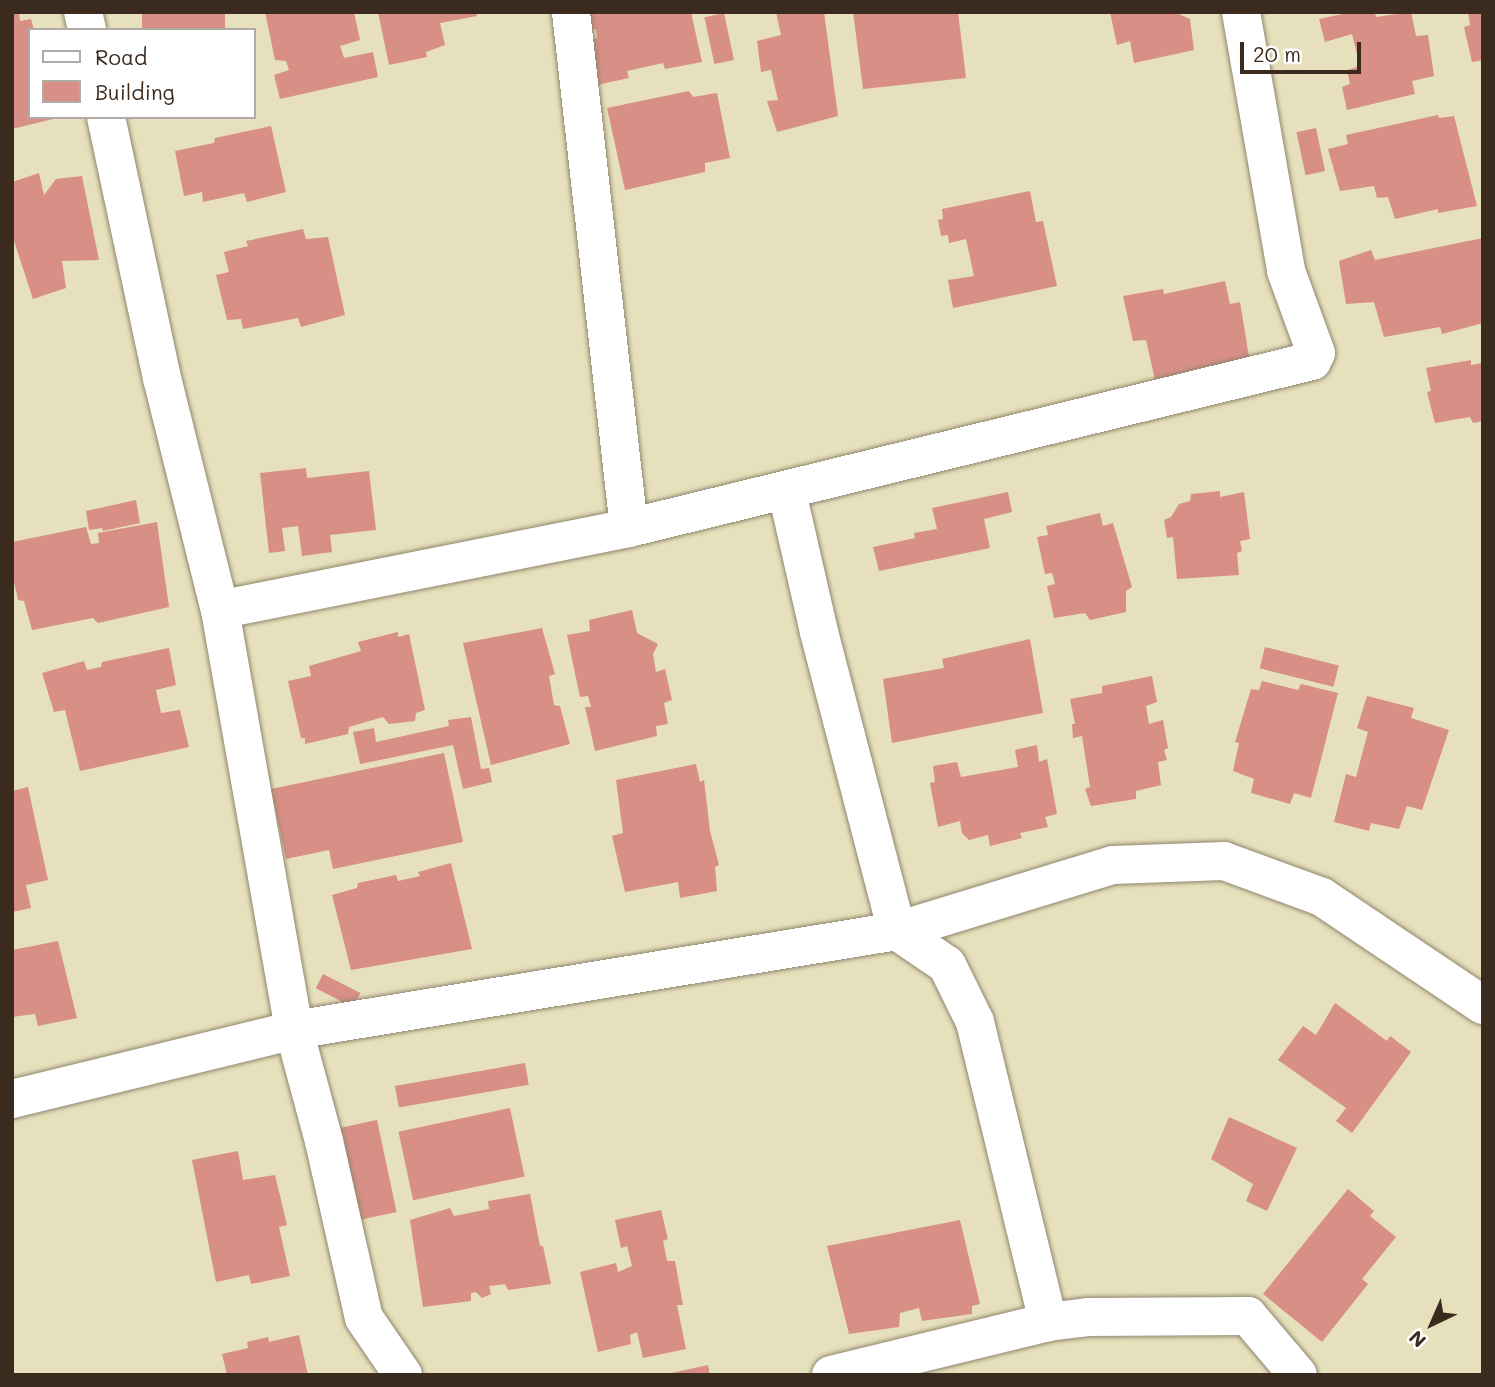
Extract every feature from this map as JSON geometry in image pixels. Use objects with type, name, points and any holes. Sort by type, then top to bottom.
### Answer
[{"type":"street","points":[[570,12],[629,528]]},
{"type":"street","points":[[220,610],[629,528],[787,492],[1315,359],[1316,353],[1286,271],[1241,12]]},
{"type":"street","points":[[106,119],[162,378],[220,610],[294,1030],[324,1141],[364,1318],[403,1375]]},
{"type":"street","points":[[787,492],[819,632],[897,931],[947,965],[975,1022],[1048,1322]]},
{"type":"street","points":[[12,1099],[294,1030],[897,931],[1113,865],[1224,861],[1322,897],[1483,1004]]},
{"type":"street","points":[[831,1375],[1048,1322],[1088,1317],[1248,1316],[1298,1375]]},
{"type":"building","points":[[19,12],[20,21],[31,19],[33,28],[28,28],[28,119],[53,119],[12,129],[12,13]]},
{"type":"building","points":[[142,12],[225,12],[225,28],[142,28]]},
{"type":"building","points":[[265,12],[354,12],[360,40],[340,46],[344,58],[373,52],[378,77],[280,99],[274,75],[289,70],[286,61],[275,60]]},
{"type":"building","points":[[378,12],[476,12],[477,16],[440,23],[445,45],[426,52],[427,57],[389,65]]},
{"type":"building","points":[[579,12],[691,12],[702,62],[665,69],[663,63],[627,71],[629,78],[569,91],[559,46],[597,38],[596,29],[584,31]]},
{"type":"building","points":[[776,12],[824,12],[838,116],[777,132],[767,101],[778,100],[771,70],[761,72],[757,41],[781,35]]},
{"type":"building","points":[[853,12],[958,12],[966,78],[863,89]]},
{"type":"building","points":[[1110,12],[1174,12],[1190,19],[1194,50],[1134,63],[1130,41],[1117,45]]},
{"type":"building","points":[[1352,12],[1375,12],[1376,17],[1411,12],[1416,36],[1428,35],[1434,76],[1412,81],[1415,94],[1347,110],[1342,87],[1350,84],[1347,70],[1360,66],[1352,34],[1325,42],[1319,19]]},
{"type":"building","points":[[1468,12],[1483,12],[1483,60],[1472,62],[1464,27],[1470,25]]},
{"type":"building","points":[[724,13],[734,60],[714,64],[704,17]]},
{"type":"building","points":[[689,91],[693,97],[717,93],[730,158],[705,163],[705,172],[625,190],[607,108]]},
{"type":"building","points":[[1438,115],[1439,118],[1454,116],[1477,206],[1438,213],[1438,209],[1395,219],[1388,197],[1377,198],[1374,186],[1340,191],[1328,149],[1348,144],[1346,135]]},
{"type":"building","points":[[271,126],[286,192],[247,202],[244,193],[203,202],[202,192],[184,196],[175,151],[214,143],[215,138]]},
{"type":"building","points":[[1316,128],[1325,171],[1306,175],[1296,132]]},
{"type":"building","points":[[39,173],[44,195],[56,179],[82,176],[99,260],[62,261],[66,288],[33,299],[12,235],[12,182]]},
{"type":"building","points":[[1030,191],[1036,222],[1043,221],[1057,286],[953,308],[948,280],[974,276],[966,239],[949,243],[948,235],[941,236],[938,220],[943,219],[942,209]]},
{"type":"building","points":[[303,229],[306,239],[328,237],[345,315],[301,327],[298,318],[243,329],[241,319],[227,320],[216,275],[229,272],[224,252],[248,246],[246,241]]},
{"type":"building","points":[[1483,238],[1483,323],[1442,334],[1440,327],[1384,337],[1374,302],[1346,304],[1339,261],[1371,250],[1375,260]]},
{"type":"building","points":[[1225,281],[1230,304],[1240,302],[1252,375],[1157,389],[1146,340],[1133,341],[1123,296],[1163,289],[1164,294]]},
{"type":"building","points":[[1471,360],[1471,365],[1483,363],[1483,421],[1473,423],[1470,417],[1435,423],[1427,392],[1431,391],[1426,368]]},
{"type":"building","points":[[306,468],[307,478],[369,471],[376,530],[330,535],[332,552],[302,556],[298,526],[282,528],[285,551],[269,553],[260,473]]},
{"type":"building","points":[[1220,491],[1220,497],[1244,492],[1250,539],[1240,541],[1242,551],[1237,553],[1239,575],[1177,579],[1173,537],[1167,538],[1164,520],[1171,517],[1179,504],[1190,501],[1191,494]]},
{"type":"building","points":[[1008,492],[1012,512],[984,519],[990,548],[879,571],[873,547],[915,538],[914,533],[937,529],[932,508]]},
{"type":"building","points":[[136,500],[140,523],[103,531],[102,528],[89,530],[86,511]]},
{"type":"building","points":[[1100,513],[1103,526],[1113,523],[1132,587],[1126,591],[1126,612],[1090,620],[1085,613],[1054,618],[1047,586],[1055,584],[1052,573],[1045,574],[1037,537],[1048,535],[1046,526]]},
{"type":"building","points":[[157,522],[169,607],[98,623],[93,618],[32,630],[24,601],[18,600],[12,573],[12,542],[86,527],[91,544],[99,543],[98,533]]},
{"type":"building","points":[[632,610],[637,633],[658,644],[653,654],[656,672],[665,669],[672,700],[664,703],[668,724],[656,726],[657,736],[595,751],[585,707],[591,707],[588,696],[580,697],[567,635],[590,631],[589,620]]},
{"type":"building","points":[[542,628],[555,674],[549,676],[554,705],[560,706],[570,744],[491,765],[463,643]]},
{"type":"building","points":[[398,632],[398,637],[409,634],[425,710],[416,713],[415,721],[389,724],[383,717],[349,727],[348,734],[305,744],[305,738],[301,738],[288,681],[311,676],[309,666],[361,651],[358,642]]},
{"type":"building","points":[[1030,639],[1043,713],[892,743],[883,679],[944,668],[942,659]]},
{"type":"building","points":[[1265,647],[1339,665],[1333,687],[1260,668]]},
{"type":"building","points":[[169,648],[176,685],[156,690],[161,713],[180,710],[189,747],[80,771],[65,710],[54,712],[42,673],[84,661],[87,670],[101,667],[102,662]]},
{"type":"building","points":[[1152,676],[1157,702],[1146,706],[1149,724],[1163,720],[1168,748],[1164,750],[1167,760],[1158,762],[1161,785],[1136,791],[1136,799],[1091,806],[1085,789],[1090,787],[1082,736],[1073,738],[1072,724],[1075,724],[1070,699],[1102,693],[1102,686]]},
{"type":"building","points":[[1262,681],[1298,690],[1301,684],[1338,693],[1311,798],[1294,793],[1290,804],[1251,793],[1254,779],[1233,771],[1239,743],[1235,742],[1251,689],[1259,690]]},
{"type":"building","points":[[1367,696],[1414,708],[1411,718],[1449,730],[1422,810],[1407,806],[1399,829],[1371,823],[1369,831],[1334,822],[1346,774],[1356,777],[1368,732],[1357,728]]},
{"type":"building","points":[[471,717],[481,769],[489,768],[492,782],[463,789],[453,745],[360,764],[353,732],[374,728],[376,742],[449,726],[448,720]]},
{"type":"building","points":[[1037,745],[1039,762],[1047,759],[1057,814],[1045,817],[1048,827],[1020,833],[1022,838],[990,846],[988,835],[969,840],[962,833],[960,821],[938,827],[930,783],[935,782],[933,766],[957,762],[961,777],[1018,767],[1015,750]]},
{"type":"building","points":[[444,753],[463,842],[333,869],[329,850],[286,859],[271,789]]},
{"type":"building","points":[[696,764],[700,782],[704,780],[710,831],[719,865],[715,867],[717,891],[680,898],[678,882],[625,892],[612,836],[623,833],[616,780]]},
{"type":"building","points":[[28,787],[48,880],[26,885],[31,908],[12,912],[12,791]]},
{"type":"building","points":[[451,863],[472,949],[351,970],[332,895],[357,888],[358,883],[396,875],[398,881],[420,876],[418,872]]},
{"type":"building","points":[[58,941],[77,1018],[38,1026],[35,1014],[12,1017],[12,950]]},
{"type":"building","points":[[323,974],[360,993],[353,1007],[316,988]]},
{"type":"building","points":[[1335,1003],[1387,1041],[1390,1036],[1411,1052],[1352,1133],[1336,1121],[1346,1108],[1278,1060],[1303,1026],[1316,1035]]},
{"type":"building","points":[[525,1063],[529,1085],[399,1108],[395,1086]]},
{"type":"building","points":[[510,1108],[525,1176],[413,1200],[398,1132]]},
{"type":"building","points":[[1229,1117],[1297,1148],[1267,1211],[1246,1201],[1253,1184],[1211,1159]]},
{"type":"building","points":[[377,1120],[397,1212],[360,1220],[341,1128]]},
{"type":"building","points":[[238,1151],[243,1180],[275,1175],[287,1225],[279,1227],[290,1276],[251,1284],[249,1275],[216,1282],[192,1160]]},
{"type":"building","points":[[1348,1189],[1374,1211],[1370,1216],[1396,1237],[1362,1279],[1368,1284],[1322,1342],[1263,1294]]},
{"type":"building","points":[[530,1194],[551,1284],[508,1290],[505,1284],[489,1286],[491,1294],[482,1298],[476,1292],[471,1293],[471,1301],[423,1307],[410,1220],[450,1208],[454,1216],[489,1209],[488,1201]]},
{"type":"building","points":[[661,1210],[668,1239],[663,1241],[667,1261],[675,1261],[683,1305],[677,1305],[686,1349],[643,1358],[637,1332],[630,1335],[631,1344],[598,1352],[580,1272],[616,1263],[618,1272],[632,1266],[627,1246],[621,1248],[615,1220]]},
{"type":"building","points":[[960,1220],[980,1304],[972,1306],[972,1314],[922,1321],[919,1308],[900,1313],[899,1327],[849,1334],[827,1246]]},
{"type":"building","points":[[299,1335],[308,1375],[227,1375],[222,1354],[248,1348],[247,1342],[268,1337],[269,1342]]},
{"type":"building","points":[[708,1365],[710,1375],[667,1375],[667,1374]]}]
